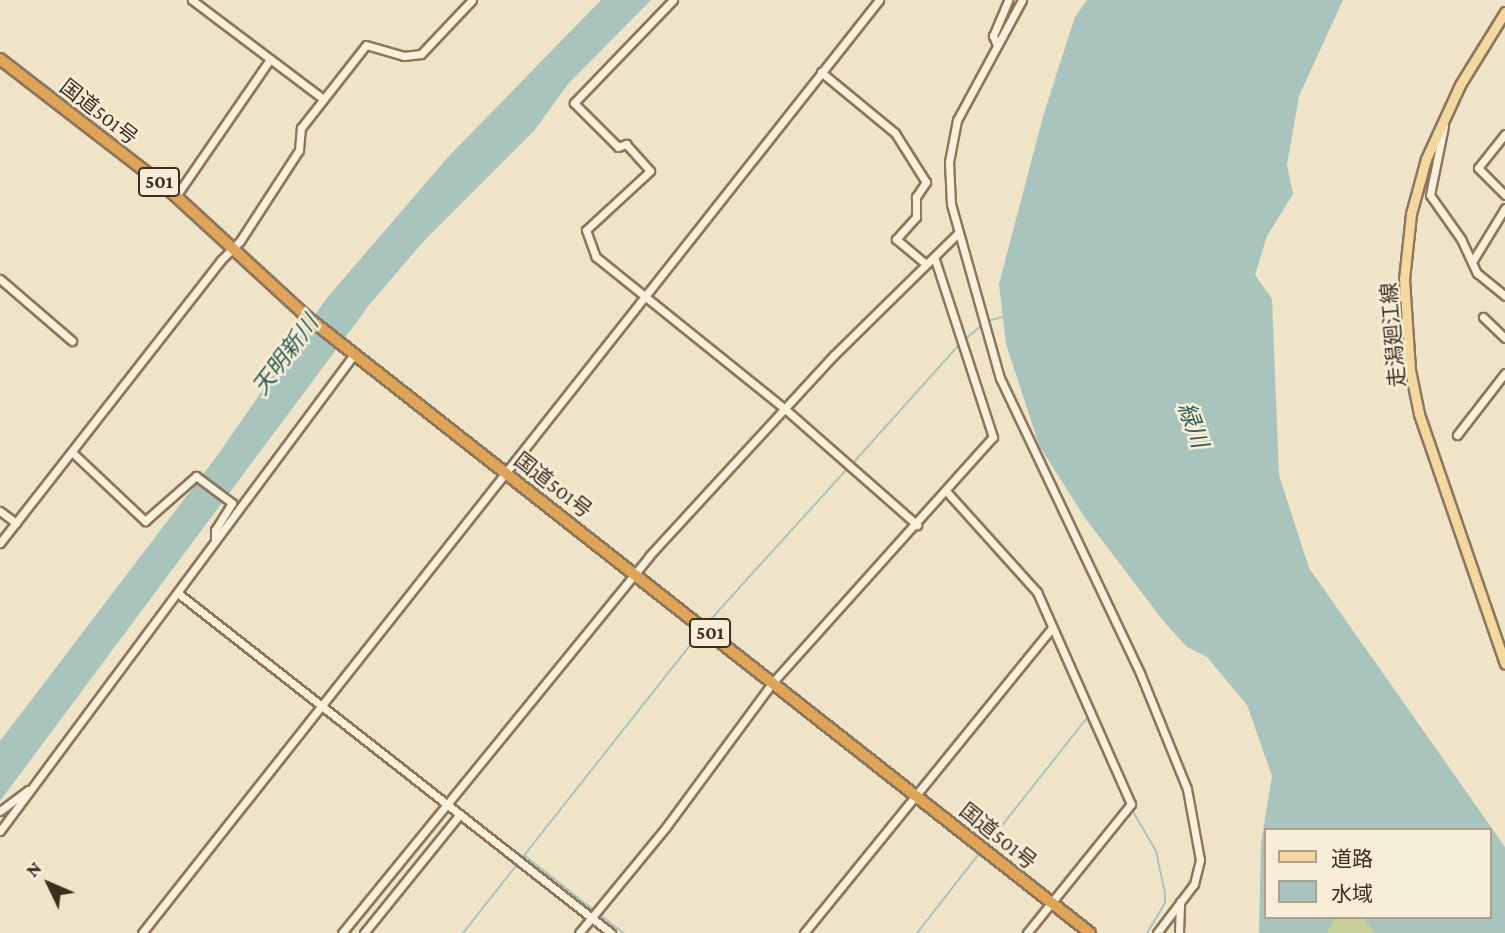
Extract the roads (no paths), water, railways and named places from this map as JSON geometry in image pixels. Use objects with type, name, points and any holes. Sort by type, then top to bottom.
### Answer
[{"type":"highway","name":"国道501号","points":[[0,59],[176,196],[231,250],[307,317],[1090,933]]},
{"type":"main road","name":"走潟廻江線","points":[[1505,12],[1447,111],[1426,159],[1407,233],[1404,279],[1408,348],[1433,465],[1505,663]]},
{"type":"street","points":[[192,0],[322,98]]},
{"type":"street","points":[[0,543],[74,454],[231,250],[299,150],[301,128],[366,45],[404,56],[421,54],[472,0]]},
{"type":"street","points":[[673,0],[574,103],[618,147],[626,144],[650,171],[586,230],[596,257],[785,410],[917,525]]},
{"type":"street","points":[[142,933],[879,0]]},
{"type":"street","points":[[996,43],[993,36],[1008,0]]},
{"type":"street","points":[[1022,0],[964,101],[950,145],[948,178],[957,234],[984,332],[1016,419],[1140,673],[1187,789],[1200,860],[1194,884],[1157,933]]},
{"type":"street","points":[[176,196],[270,59]]},
{"type":"street","points":[[821,72],[895,133],[926,182],[916,197],[915,217],[896,239],[926,264]]},
{"type":"street","points":[[1447,111],[1430,195],[1477,273],[1505,296]]},
{"type":"street","points":[[1505,134],[1478,168],[1505,195]]},
{"type":"street","points":[[1472,262],[1505,208]]},
{"type":"street","points":[[342,933],[634,574],[785,410],[957,234]]},
{"type":"street","points":[[579,933],[666,827],[773,682],[947,492],[993,437],[934,257]]},
{"type":"street","points":[[0,279],[72,341]]},
{"type":"street","points":[[1483,317],[1505,338]]},
{"type":"street","points":[[0,831],[179,594],[353,351]]},
{"type":"street","points":[[1457,435],[1505,373]]},
{"type":"street","points":[[74,454],[145,521],[196,476],[232,503],[215,530],[215,541]]},
{"type":"street","points":[[947,492],[1037,592],[1131,804],[1027,933]]},
{"type":"street","points":[[0,511],[16,523]]},
{"type":"street","points":[[179,594],[611,933]]},
{"type":"street","points":[[804,933],[914,793],[1052,628]]},
{"type":"street","points":[[0,811],[37,783]]},
{"type":"street","points":[[364,933],[460,814]]},
{"type":"street","points":[[1179,933],[1180,902]]},
{"type":"water","points":[[601,0],[651,0],[568,84],[534,131],[422,243],[370,304],[0,801],[0,741],[217,456],[326,299],[449,156]]},
{"type":"water","name":"緑川","points":[[1087,0],[1343,0],[1299,96],[1287,165],[1293,194],[1267,236],[1255,275],[1272,299],[1279,475],[1309,568],[1505,847],[1505,933],[1375,933],[1363,919],[1491,919],[1491,828],[1264,828],[1264,919],[1336,919],[1327,933],[1259,933],[1261,843],[1272,776],[1247,705],[1207,657],[1187,647],[1165,623],[1085,518],[1039,445],[1006,344],[999,284],[1044,113],[1075,17]]},
{"type":"waterway","points":[[988,321],[1002,317]]},
{"type":"waterway","points":[[963,341],[983,324]]},
{"type":"waterway","points":[[853,463],[959,345]]},
{"type":"waterway","points":[[711,619],[849,467]]},
{"type":"waterway","points":[[522,858],[699,634]]},
{"type":"waterway","points":[[985,847],[1087,718],[1122,791]]},
{"type":"waterway","points":[[1131,808],[1156,851],[1165,893],[1165,903],[1147,933]]},
{"type":"waterway","points":[[917,933],[981,851]]},
{"type":"waterway","points":[[525,856],[595,911]]},
{"type":"waterway","points":[[463,933],[518,863]]},
{"type":"waterway","points":[[599,914],[623,933]]},
{"type":"water label","name":"天明新川","points":[[285,355]]}]
